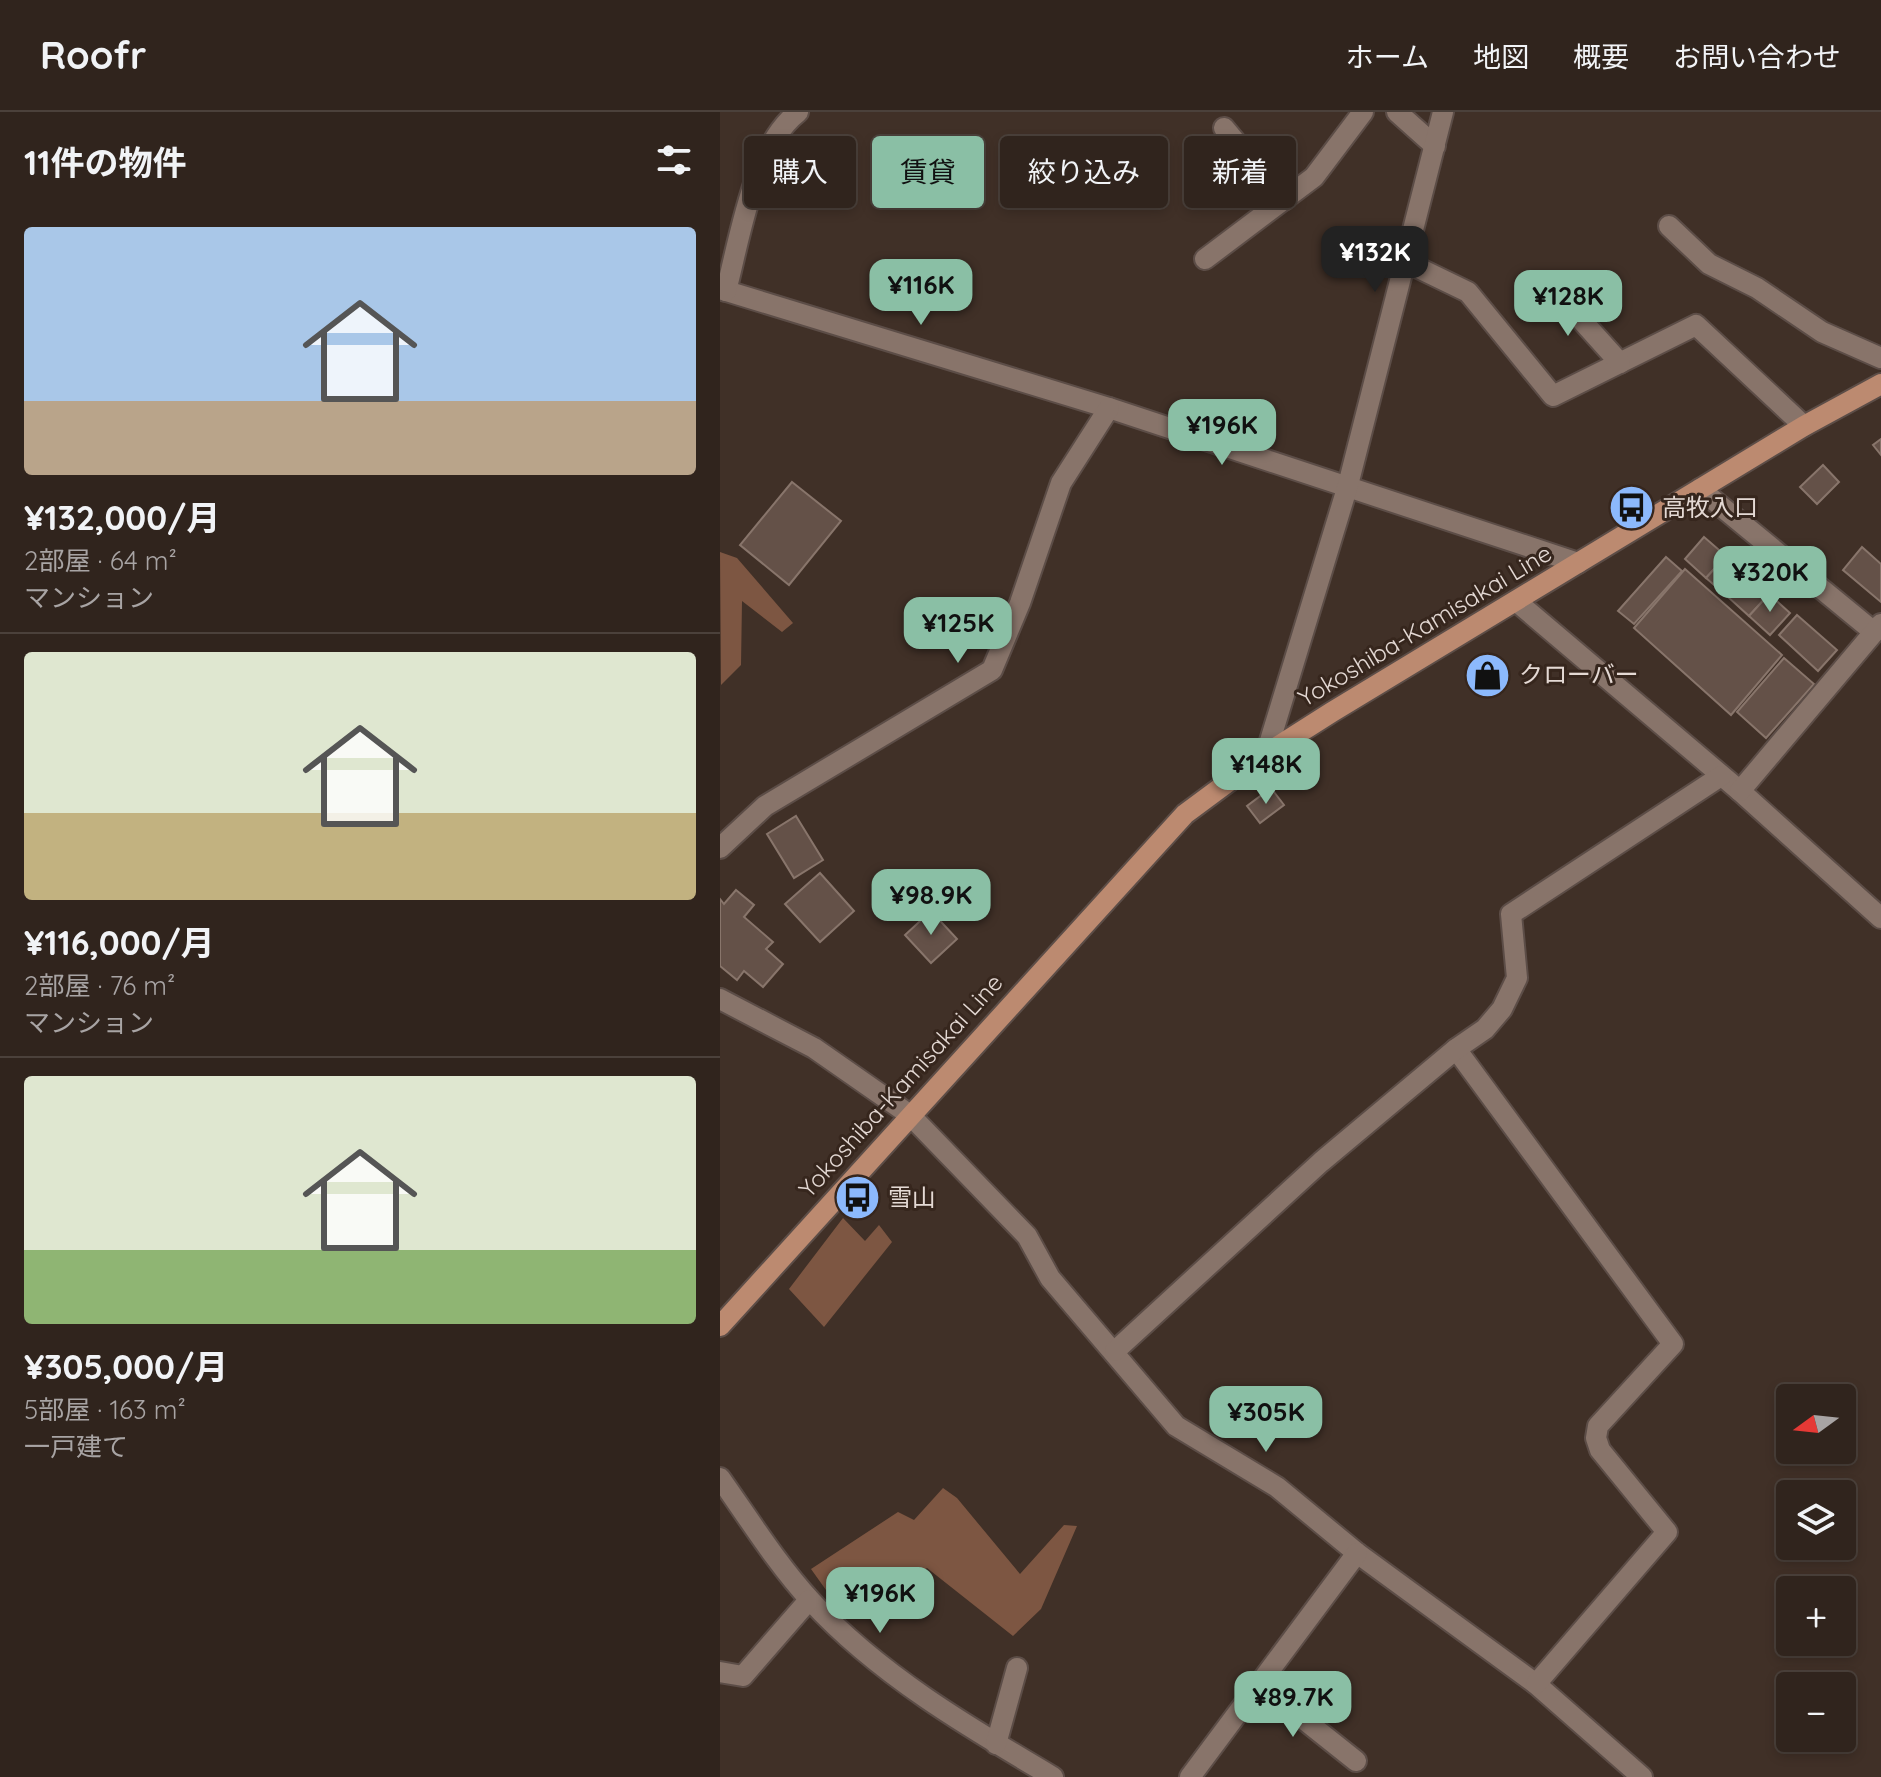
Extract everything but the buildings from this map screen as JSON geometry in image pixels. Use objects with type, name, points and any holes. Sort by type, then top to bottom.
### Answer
[{"type":"main road","name":"Yokoshiba-Kamisakai Line","points":[[720,1326],[1185,814],[1266,754],[1804,426],[1881,384]]},
{"type":"street","points":[[798,112],[768,151],[756,179],[723,290],[1109,408],[1578,563]]},
{"type":"street","points":[[1296,191],[1314,177],[1363,112]]},
{"type":"street","points":[[1397,112],[1435,146]]},
{"type":"street","points":[[1266,754],[1348,485],[1443,112]]},
{"type":"street","points":[[1224,128],[1231,136]]},
{"type":"street","points":[[1205,259],[1273,208]]},
{"type":"street","points":[[1669,226],[1709,264],[1757,288],[1822,332],[1881,358]]},
{"type":"street","points":[[1406,262],[1468,292],[1553,396],[1696,325],[1804,426]]},
{"type":"street","points":[[1549,284],[1620,363]]},
{"type":"street","points":[[720,848],[765,806],[992,670],[1020,603],[1061,483],[1109,408]]},
{"type":"street","points":[[1700,489],[1878,628],[1740,791]]},
{"type":"street","points":[[1516,601],[1740,791],[1881,918]]},
{"type":"street","points":[[1115,1351],[1321,1162],[1494,1019],[1517,978],[1511,914],[1721,776]]},
{"type":"street","points":[[720,999],[814,1048],[910,1115],[1027,1236],[1050,1278],[1176,1426],[1277,1487],[1357,1553],[1536,1684],[1642,1777]]},
{"type":"street","points":[[1456,1049],[1673,1344],[1598,1426],[1596,1438],[1600,1450],[1667,1532],[1536,1684]]},
{"type":"street","points":[[720,1478],[809,1600],[853,1643],[996,1744],[1053,1777]]},
{"type":"street","points":[[1190,1777],[1357,1553]]},
{"type":"street","points":[[720,1672],[743,1676],[809,1600]]},
{"type":"street","points":[[996,1744],[1017,1668]]},
{"type":"street","points":[[1258,1683],[1356,1761]]},
{"type":"shaded area","points":[[720,552],[737,558],[793,623],[782,632],[742,601],[741,665],[721,685]]},
{"type":"shaded area","points":[[843,1218],[865,1241],[879,1225],[892,1242],[824,1327],[789,1289]]},
{"type":"shaded area","points":[[943,1488],[957,1498],[1020,1574],[1064,1525],[1077,1526],[1041,1609],[1013,1636],[927,1568],[863,1612],[841,1611],[811,1569],[898,1512],[914,1520]]},
{"type":"place","name":"高牧入口","points":[[1631,508]]},
{"type":"place","name":"クローバー","points":[[1488,675]]},
{"type":"place","name":"雪山","points":[[857,1198]]}]
